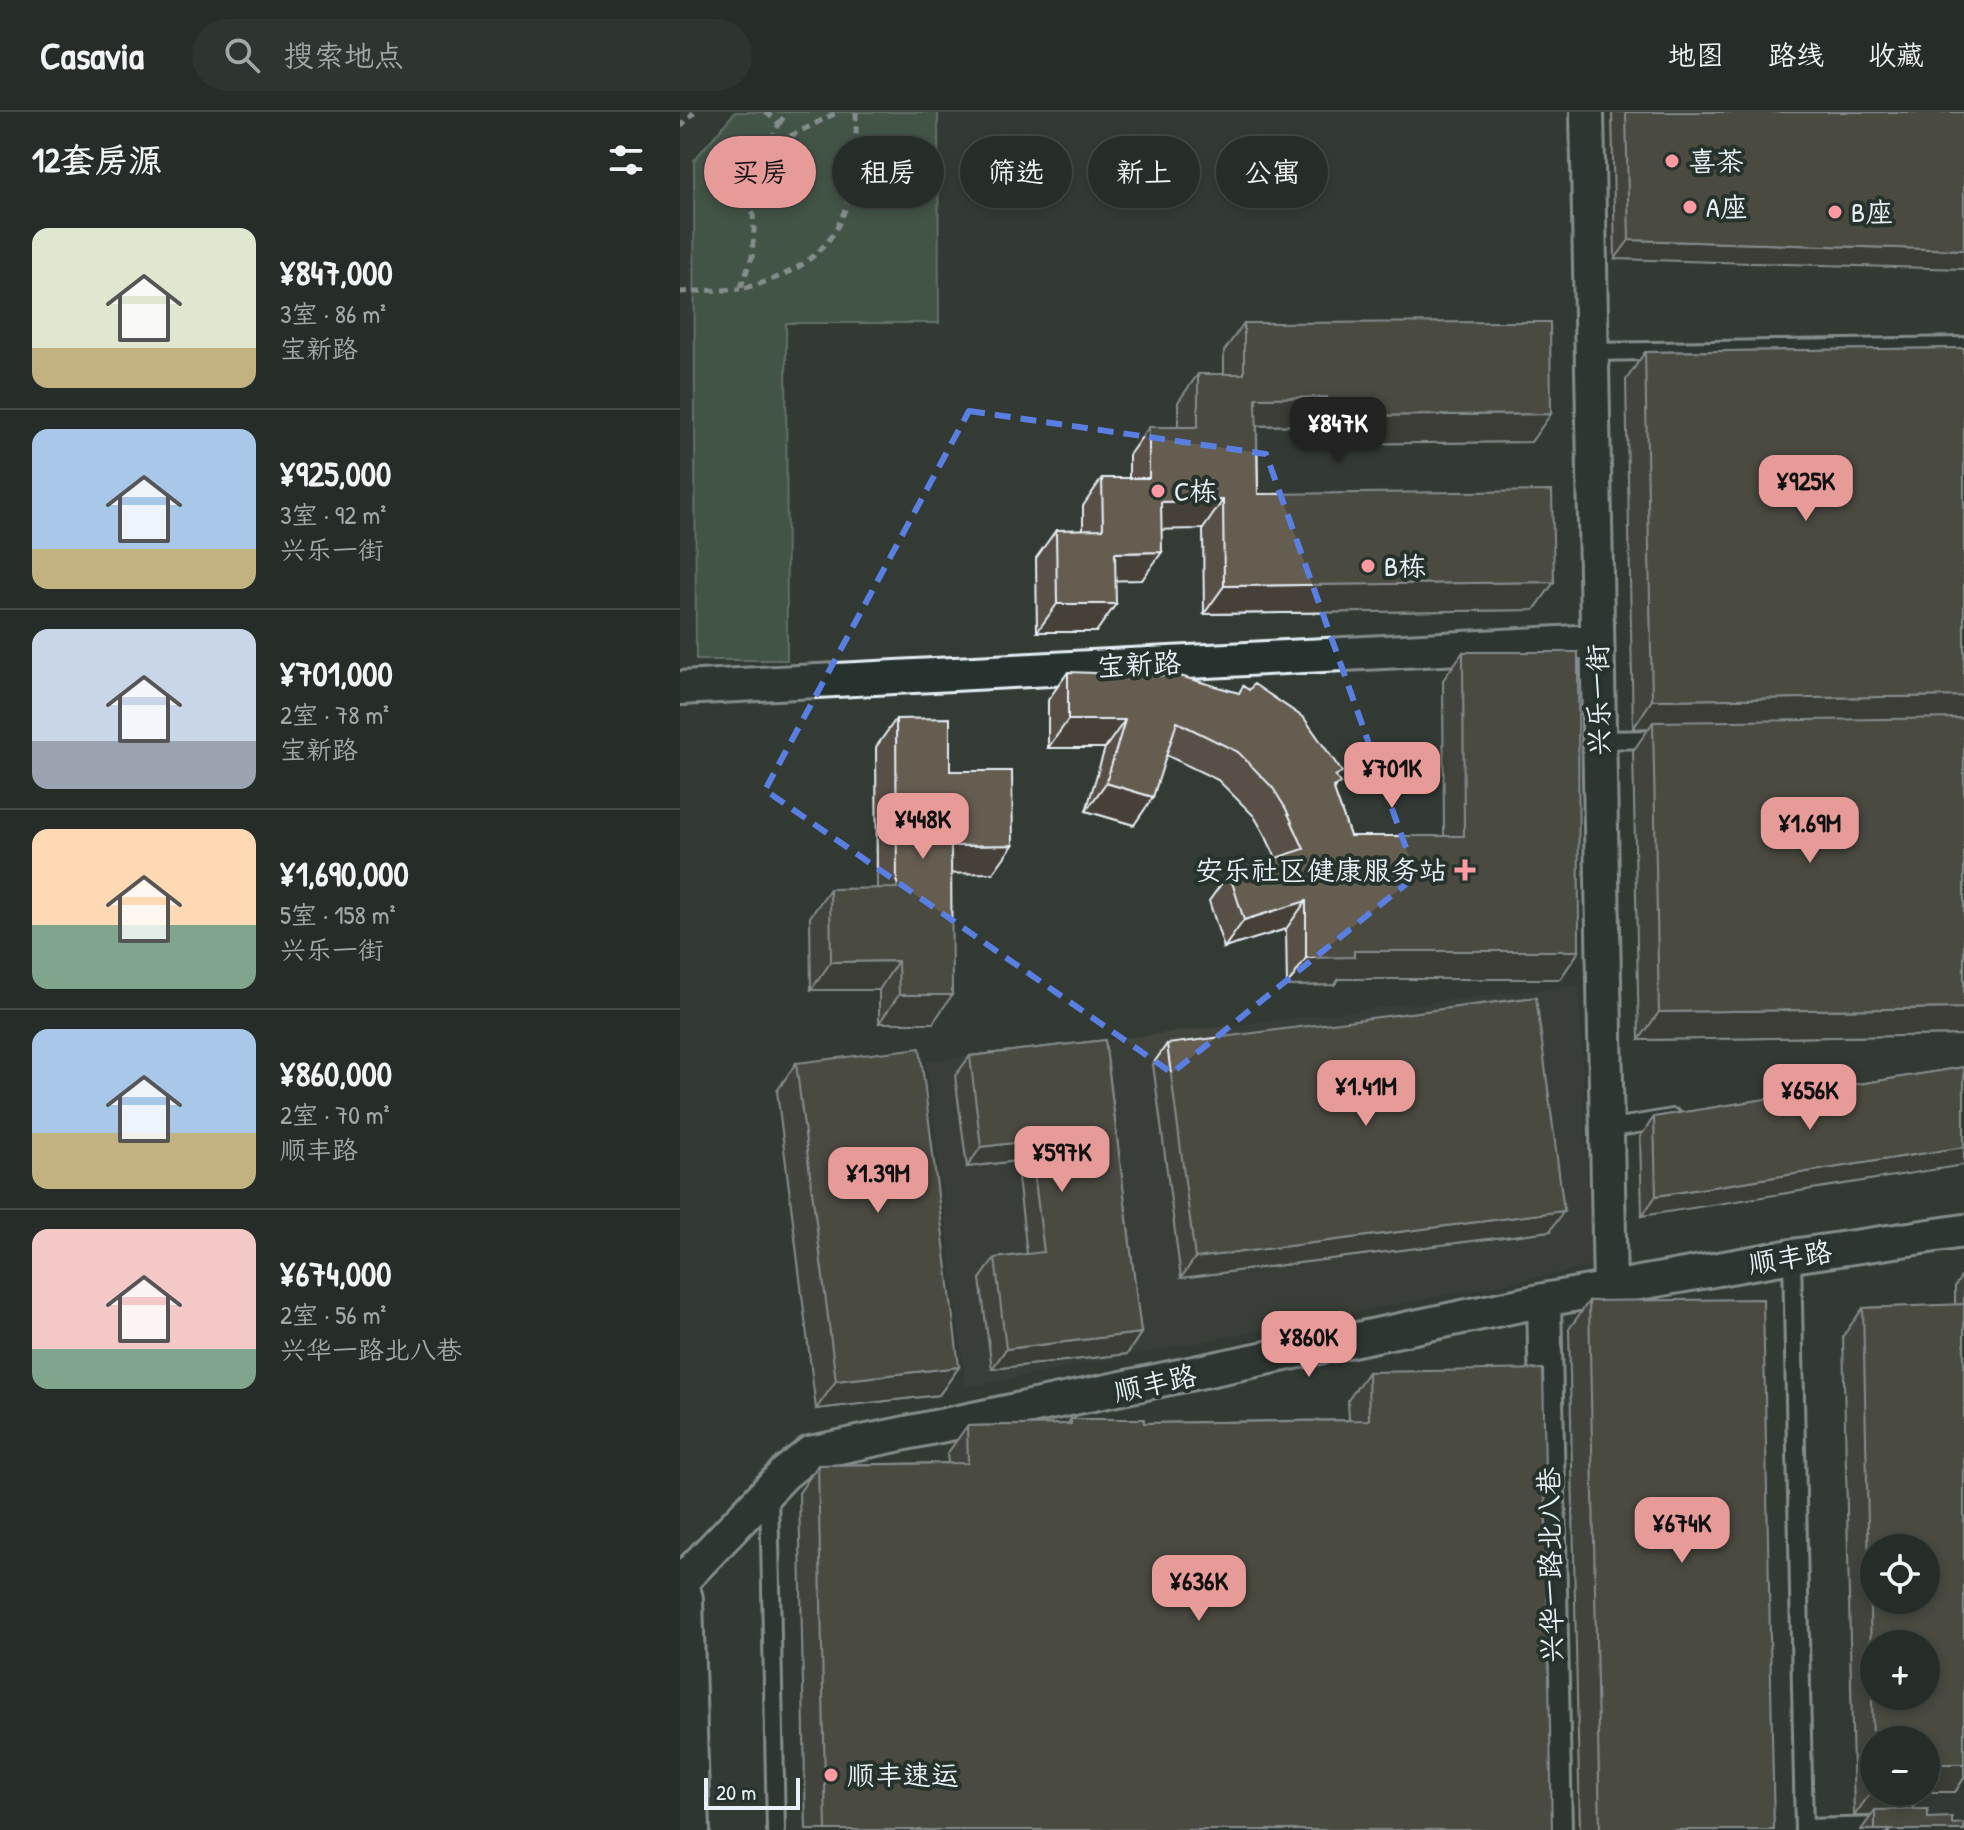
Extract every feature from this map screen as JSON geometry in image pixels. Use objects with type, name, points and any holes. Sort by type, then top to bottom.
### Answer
[{"type":"main road","points":[[680,1599],[687,1830]]},
{"type":"street","name":"兴乐一街","points":[[1587,112],[1610,1288]]},
{"type":"street","name":"宝新路","points":[[680,688],[1597,641]]},
{"type":"street","name":"顺丰路","points":[[680,1583],[769,1489],[810,1453],[1544,1300],[1792,1256],[1964,1231]]},
{"type":"street","name":"兴华一路北八巷","points":[[1544,1300],[1555,1830]]},
{"type":"lane","points":[[1591,352],[1964,346]]},
{"type":"lane","points":[[1599,740],[1679,739]]},
{"type":"lane","points":[[1607,1129],[1685,1116]]},
{"type":"lane","points":[[1792,1256],[1804,1829],[1906,1826]]},
{"type":"lane","points":[[769,1489],[776,1830]]},
{"type":"path","points":[[680,127],[694,112]]},
{"type":"path","points":[[766,112],[779,124]]},
{"type":"path","points":[[772,136],[787,112]]},
{"type":"path","points":[[790,136],[838,112]]},
{"type":"path","points":[[680,292],[740,289],[773,282],[811,262],[834,235],[849,196],[857,148],[856,112]]},
{"type":"path","points":[[740,289],[752,257],[753,208]]},
{"type":"highlighted area","points":[[969,411],[1266,454],[1416,876],[1172,1073],[765,790]]},
{"type":"shaded area","points":[[1579,985],[1591,1267],[966,1387],[926,1061]]},
{"type":"green space","points":[[735,112],[938,112],[938,136],[832,136],[832,208],[938,208],[939,323],[786,323],[787,660],[696,660],[694,160],[704,148],[704,208],[816,208],[816,136],[714,136]]},
{"type":"building","points":[[1626,112],[1964,112],[1964,250],[1629,240]]},
{"type":"building","points":[[1550,322],[1551,414],[1327,416],[1327,397],[1256,398],[1258,494],[1552,491],[1554,582],[1224,586],[1223,500],[1161,502],[1162,552],[1115,553],[1116,604],[1057,604],[1056,530],[1103,529],[1102,478],[1149,478],[1149,427],[1198,427],[1198,374],[1244,374],[1244,323]]},
{"type":"building","points":[[1964,348],[1964,696],[1652,700],[1645,352]]},
{"type":"building","points":[[1463,652],[1578,652],[1579,951],[1354,951],[1354,957],[1306,958],[1306,901],[1244,920],[1229,873],[1304,849],[1273,788],[1238,752],[1177,722],[1153,797],[1106,783],[1125,720],[1068,720],[1068,672],[1180,676],[1239,693],[1243,686],[1249,690],[1254,684],[1304,718],[1342,772],[1335,776],[1340,783],[1333,787],[1350,836],[1464,836]]},
{"type":"building","points":[[950,718],[950,771],[1012,771],[1013,845],[951,846],[952,995],[899,995],[898,961],[831,962],[830,889],[897,888],[896,719]]},
{"type":"building","points":[[1964,718],[1964,1008],[1659,1012],[1653,722]]},
{"type":"building","points":[[1536,997],[1564,1211],[1195,1258],[1167,1044]]},
{"type":"building","points":[[1105,1040],[1141,1333],[1006,1349],[995,1258],[1044,1252],[1030,1141],[981,1147],[970,1056]]},
{"type":"building","points":[[920,1048],[959,1367],[836,1381],[796,1063]]},
{"type":"building","points":[[1964,1067],[1964,1147],[1656,1196],[1654,1117]]},
{"type":"building","points":[[1763,1299],[1774,1830],[1600,1830],[1589,1301]]},
{"type":"building","points":[[1964,1304],[1964,1764],[1940,1764],[1940,1726],[1873,1726],[1872,1710],[1940,1710],[1940,1630],[1870,1630],[1870,1614],[1940,1614],[1940,1534],[1868,1534],[1863,1308]]},
{"type":"building","points":[[1543,1369],[1552,1830],[826,1830],[818,1465],[968,1463],[967,1426],[1071,1424],[1071,1419],[1144,1419],[1144,1423],[1369,1420],[1368,1372]]},
{"type":"building","points":[[1928,1809],[1928,1818],[1952,1817],[1952,1824],[1964,1823],[1964,1830],[1875,1830],[1875,1810]]},
{"type":"place","name":"喜茶","points":[[1672,161]]},
{"type":"place","name":"A座","points":[[1690,207]]},
{"type":"place","name":"B座","points":[[1835,212]]},
{"type":"place","name":"C栋","points":[[1158,491]]},
{"type":"place","name":"B栋","points":[[1368,566]]},
{"type":"place","name":"安乐社区健康服务站","points":[[1465,870]]},
{"type":"place","name":"顺丰速运","points":[[831,1775]]}]
